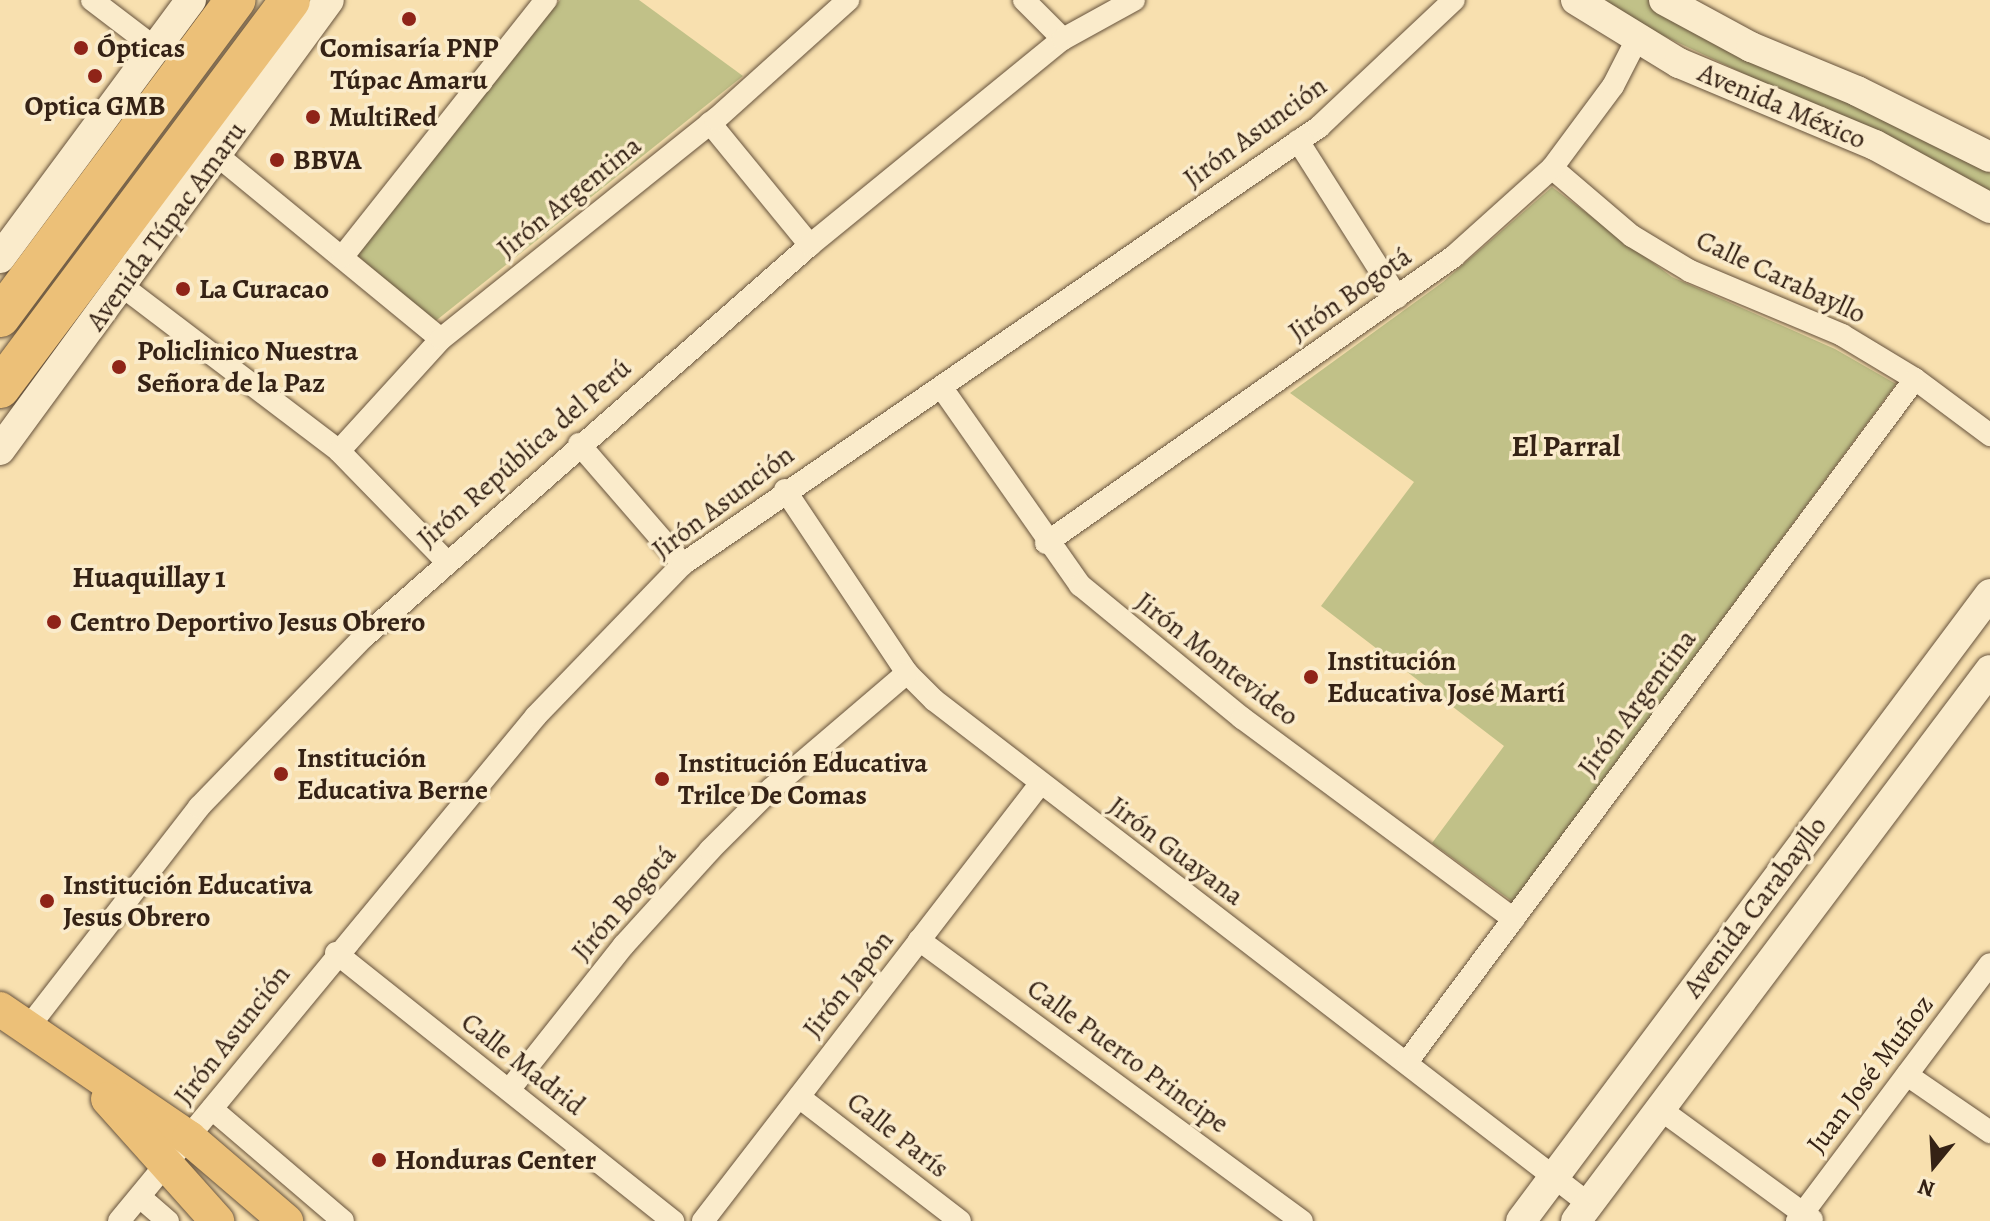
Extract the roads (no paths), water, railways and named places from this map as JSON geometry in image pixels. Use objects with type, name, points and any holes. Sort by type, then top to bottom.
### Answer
[{"type":"highway","points":[[0,317],[235,0]]},
{"type":"highway","name":"Avenida Túpac Amaru","points":[[0,388],[290,0]]},
{"type":"highway","points":[[153,186],[175,176],[317,0]]},
{"type":"main road","points":[[0,258],[191,0]]},
{"type":"main road","name":"Avenida Túpac Amaru","points":[[0,450],[218,156],[329,0]]},
{"type":"main road","name":"Avenida México","points":[[1576,0],[1636,41],[1875,145],[1990,208]]},
{"type":"main road","name":"Avenida México","points":[[1664,0],[1751,47],[1857,91],[1990,157]]},
{"type":"main road","name":"Avenida Carabayllo","points":[[1521,1221],[1990,594]]},
{"type":"main road","name":"Avenida Carabayllo","points":[[1583,1212],[1990,670]]},
{"type":"main road","points":[[13,1019],[88,1074],[189,1138],[286,1221]]},
{"type":"main road","points":[[88,1074],[165,1167],[217,1221]]},
{"type":"street","points":[[92,0],[155,48]]},
{"type":"street","points":[[343,256],[546,0]]},
{"type":"street","name":"Jirón Argentina","points":[[339,451],[441,339],[710,123],[848,0]]},
{"type":"street","points":[[1024,0],[1063,39]]},
{"type":"street","name":"Jirón República del Perú","points":[[13,1019],[199,807],[365,636],[446,561],[810,245],[1063,39],[1134,0]]},
{"type":"street","name":"Jirón Asunción","points":[[119,1221],[336,953],[536,716],[683,564],[785,490],[942,388],[1298,141],[1377,77],[1454,0]]},
{"type":"street","name":"Jirón Bogotá","points":[[1046,543],[1466,246],[1552,168],[1613,86],[1636,41]]},
{"type":"street","points":[[710,123],[810,245]]},
{"type":"street","points":[[1298,141],[1397,297]]},
{"type":"street","points":[[218,156],[441,339]]},
{"type":"street","name":"Calle Carabayllo","points":[[1552,168],[1632,236],[1690,271],[1842,335],[1915,379],[1990,435]]},
{"type":"street","points":[[122,286],[339,451],[446,561]]},
{"type":"street","name":"Jirón Argentina","points":[[1407,1062],[1915,379]]},
{"type":"street","name":"Jirón Montevideo","points":[[942,388],[1046,543],[1080,585],[1119,622],[1514,919]]},
{"type":"street","points":[[579,444],[683,564]]},
{"type":"street","name":"Jirón Guayana","points":[[785,490],[907,673],[1040,784],[1554,1177],[1583,1212]]},
{"type":"street","name":"Jirón Bogotá","points":[[509,1090],[624,945],[710,850],[771,789],[907,673]]},
{"type":"street","name":"Jirón Japón","points":[[703,1221],[1040,784]]},
{"type":"street","name":"Calle Puerto Principe","points":[[919,940],[1302,1221]]},
{"type":"street","name":"Calle Madrid","points":[[336,953],[673,1221]]},
{"type":"street","name":"Juan José Muñoz","points":[[1804,1218],[1990,964]]},
{"type":"street","points":[[1907,1075],[1990,1132]]},
{"type":"street","name":"Calle París","points":[[799,1097],[960,1221]]},
{"type":"street","points":[[212,1109],[343,1221]]},
{"type":"street","points":[[1660,1109],[1804,1218]]},
{"type":"street","points":[[140,1197],[168,1221]]},
{"type":"place","name":"Comisaría PNP Túpac Amaru","points":[[409,19]]},
{"type":"place","name":"Ópticas","points":[[81,48]]},
{"type":"place","name":"Optica GMB","points":[[95,76]]},
{"type":"place","name":"MultiRed","points":[[313,117]]},
{"type":"place","name":"BBVA","points":[[277,160]]},
{"type":"place","name":"La Curacao","points":[[183,289]]},
{"type":"place","name":"Policlinico Nuestra Señora de la Paz","points":[[119,367]]},
{"type":"place","name":"Centro Deportivo Jesus Obrero","points":[[54,622]]},
{"type":"place","name":"Institución Educativa José Martí","points":[[1311,677]]},
{"type":"place","name":"Institución Educativa Berne","points":[[281,774]]},
{"type":"place","name":"Institución Educativa Trilce De Comas","points":[[662,779]]},
{"type":"place","name":"Institución Educativa Jesus Obrero","points":[[47,901]]},
{"type":"place","name":"Honduras Center","points":[[379,1160]]},
{"type":"district","name":"El Parral","points":[[1566,446]]},
{"type":"district","name":"Huaquillay 1","points":[[149,577]]}]
